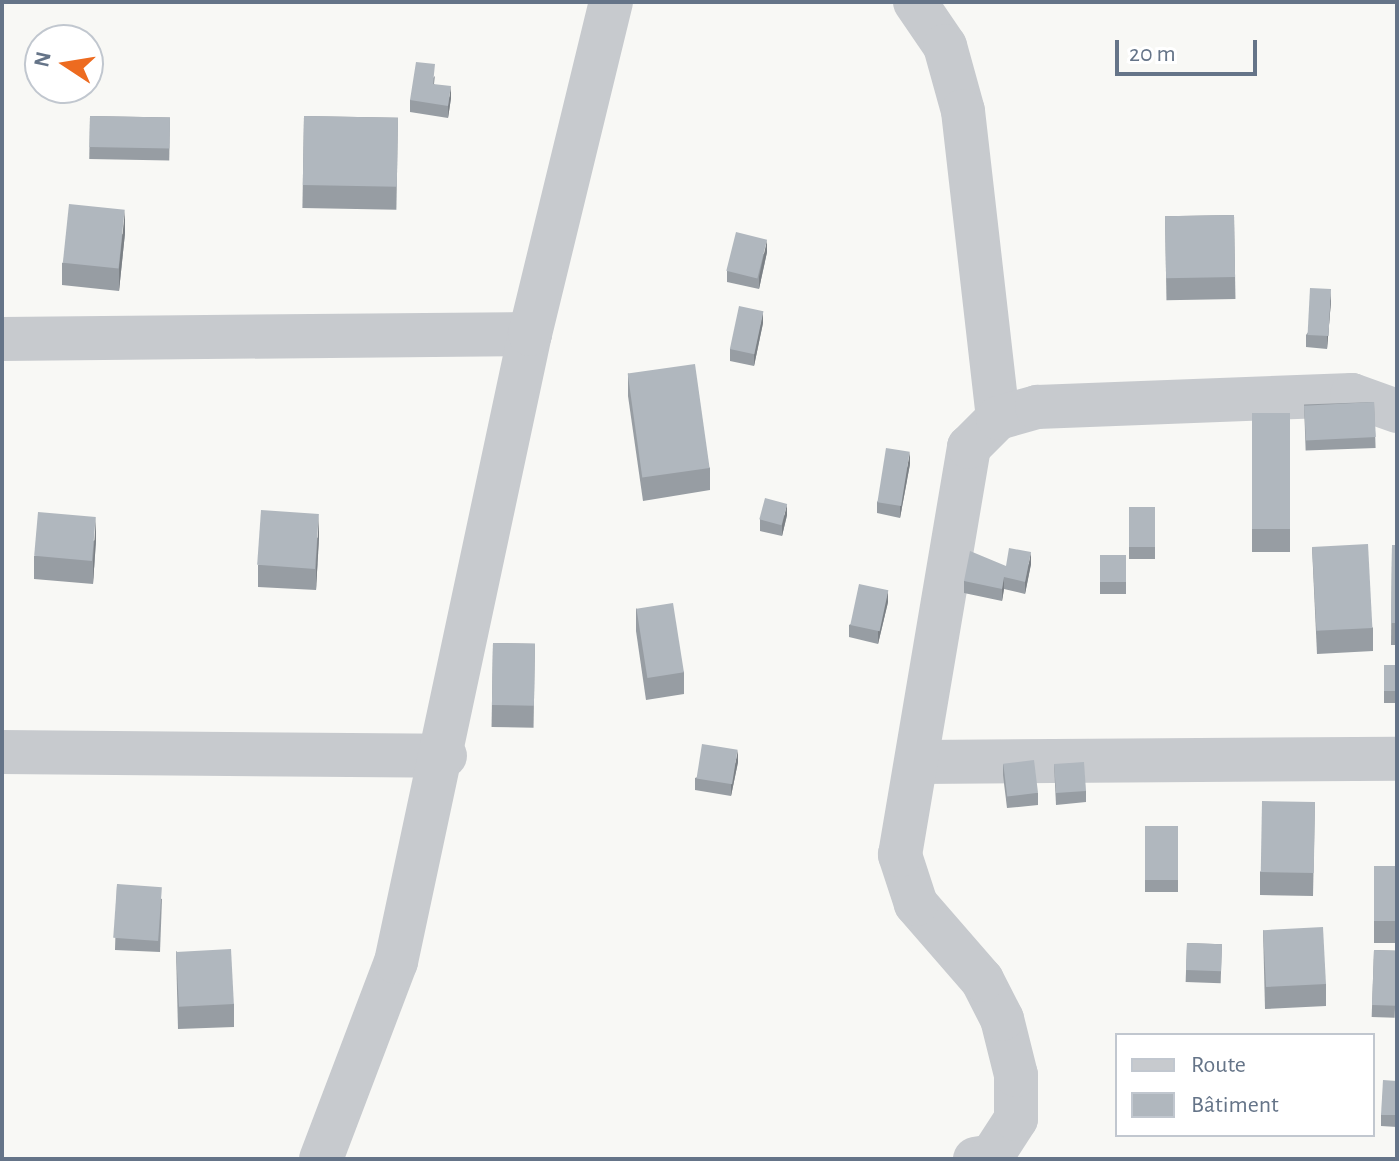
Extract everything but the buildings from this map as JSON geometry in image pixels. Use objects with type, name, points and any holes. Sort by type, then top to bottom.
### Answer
[{"type":"street","points":[[321,1159],[396,962],[445,756],[530,334],[611,2]]},
{"type":"street","points":[[915,2],[945,46],[963,111],[998,418]]},
{"type":"street","points":[[2,339],[530,334]]},
{"type":"street","points":[[975,1159],[992,1156],[1016,1119],[1016,1075],[1002,1019],[982,980],[916,904],[903,876],[900,855],[920,762],[969,447],[998,418],[1037,407],[1352,395],[1397,411]]},
{"type":"street","points":[[2,752],[445,756]]},
{"type":"street","points":[[920,762],[1397,759]]}]
